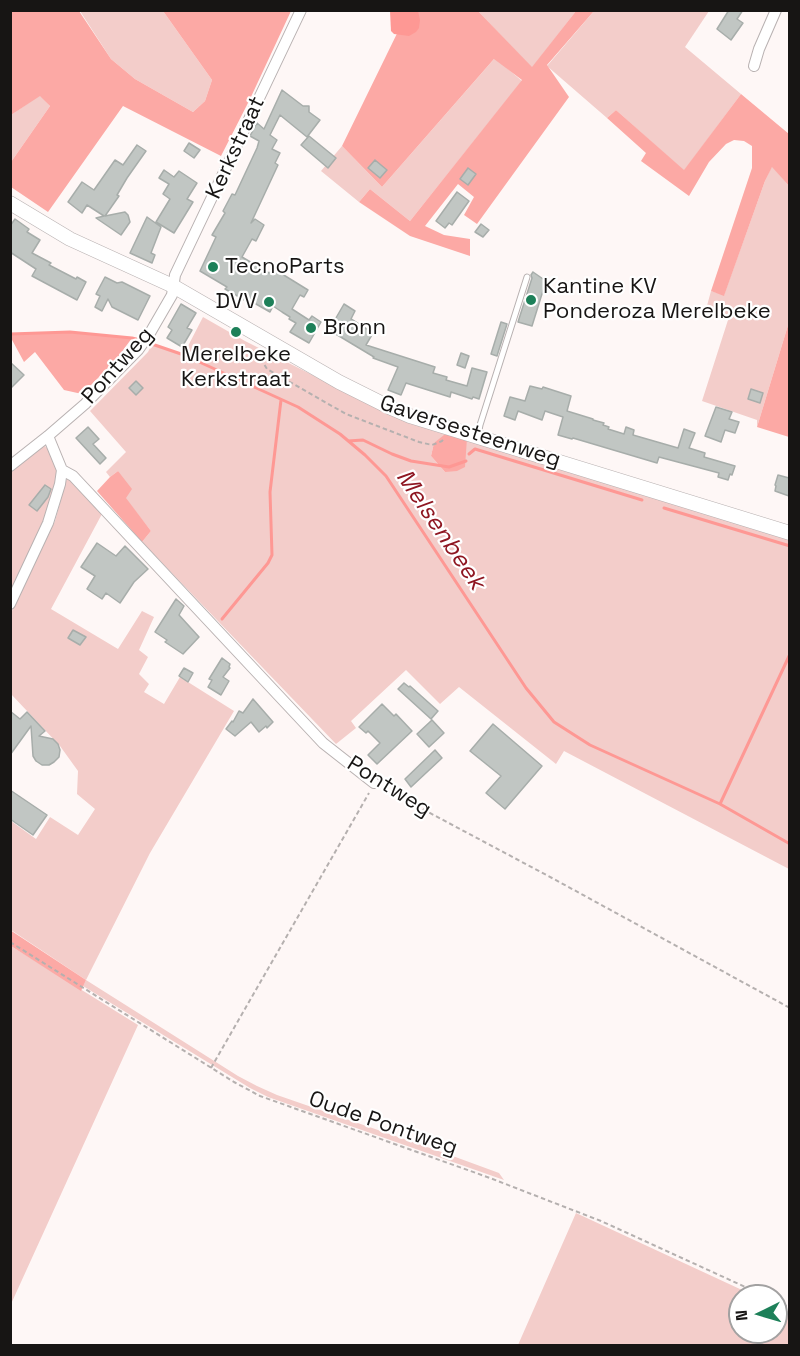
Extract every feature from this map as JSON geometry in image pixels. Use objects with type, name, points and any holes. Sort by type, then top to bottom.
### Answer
[{"type":"street","name":"Kerkstraat","points":[[173,286],[175,275],[301,10]]},
{"type":"street","points":[[754,66],[776,10]]},
{"type":"street","name":"Gaversesteenweg","points":[[10,203],[70,239],[173,286],[366,396],[410,416],[789,533]]},
{"type":"street","name":"Pontweg","points":[[10,466],[85,404],[138,350],[172,295],[173,286]]},
{"type":"street","name":"Pontweg","points":[[48,436],[62,470],[73,476],[324,743],[374,783]]},
{"type":"street","points":[[10,604],[48,523],[62,470]]},
{"type":"lane","points":[[478,437],[526,277]]},
{"type":"path","points":[[263,337],[261,359],[267,369],[346,414],[432,445],[442,441],[451,429]]},
{"type":"path","points":[[211,1068],[374,783]]},
{"type":"path","name":"Pontweg","points":[[374,783],[789,1008]]},
{"type":"path","name":"Oude Pontweg","points":[[10,942],[211,1068],[260,1096],[490,1178],[601,1221],[739,1284]]},
{"type":"shaded area","points":[[11,10],[79,11],[111,59],[135,79],[193,112],[205,101],[212,80],[163,11],[291,11],[221,156],[123,106],[48,212],[11,187],[11,162],[50,106],[40,96],[11,115]]},
{"type":"shaded area","points":[[80,11],[163,11],[212,80],[205,101],[193,112],[135,79],[111,59]]},
{"type":"shaded area","points":[[390,11],[418,11],[419,28],[409,36],[394,34],[391,31]]},
{"type":"shaded area","points":[[408,11],[478,11],[532,67],[576,11],[594,11],[547,65],[569,97],[477,224],[464,215],[474,197],[458,184],[425,226],[444,235],[470,239],[470,256],[410,236],[359,202],[370,189],[410,221],[522,80],[494,59],[382,187],[342,146]]},
{"type":"shaded area","points":[[478,11],[576,11],[532,68]]},
{"type":"shaded area","points":[[594,11],[709,11],[685,47],[741,94],[684,171],[616,110],[607,118],[547,66]]},
{"type":"shaded area","points":[[495,58],[522,81],[410,221],[370,189],[359,202],[321,171],[342,146],[382,187]]},
{"type":"shaded area","points":[[741,94],[789,134],[789,186],[772,167],[724,296],[711,291],[752,168],[752,146],[744,141],[734,140],[726,144],[709,162],[689,196],[641,161],[646,153],[607,118],[616,110],[684,170]]},
{"type":"shaded area","points":[[40,95],[50,106],[11,162],[11,115]]},
{"type":"shaded area","points":[[772,166],[789,186],[789,322],[757,427],[757,420],[702,401],[728,320],[705,313],[711,291],[724,295]]},
{"type":"shaded area","points":[[203,317],[245,341],[364,401],[451,434],[434,443],[431,456],[445,472],[467,438],[789,536],[789,869],[564,751],[556,764],[459,687],[440,704],[406,670],[351,721],[356,728],[336,744],[142,542],[151,531],[125,498],[118,471],[110,477],[106,472],[126,452],[90,411],[148,352],[152,344],[183,355],[183,347],[187,348]]},
{"type":"shaded area","points":[[789,322],[789,437],[757,427]]},
{"type":"shaded area","points":[[70,332],[132,338],[115,361],[82,394],[64,390],[35,352],[24,362],[11,338],[11,334]]},
{"type":"shaded area","points":[[451,434],[467,438],[465,467],[457,471],[445,472],[431,456],[434,443],[444,435]]},
{"type":"shaded area","points":[[45,446],[50,451],[58,472],[50,510],[11,595],[11,470],[39,447]]},
{"type":"shaded area","points":[[118,471],[132,489],[126,498],[151,531],[142,542],[97,491]]},
{"type":"shaded area","points":[[68,478],[103,512],[51,609],[118,649],[142,611],[154,617],[139,650],[148,657],[139,674],[149,684],[144,692],[164,704],[180,677],[234,711],[150,853],[86,980],[11,930],[11,821],[36,839],[50,817],[78,835],[95,809],[77,794],[78,771],[60,746],[11,694],[10,615],[55,521]]},
{"type":"shaded area","points":[[10,930],[86,980],[81,991],[11,946]]},
{"type":"shaded area","points":[[11,946],[138,1025],[11,1304]]},
{"type":"shaded area","points":[[86,980],[257,1086],[499,1173],[504,1180],[268,1097],[83,986]]},
{"type":"shaded area","points":[[576,1213],[729,1284],[728,1344],[788,1344],[789,1312],[789,1345],[518,1345]]},
{"type":"building","points":[[729,10],[743,10],[737,19],[743,23],[731,40],[717,29]]},
{"type":"building","points":[[282,90],[303,106],[309,106],[309,112],[320,120],[307,137],[280,115],[270,135],[277,140],[272,149],[280,153],[275,163],[278,165],[251,223],[255,219],[264,225],[256,241],[252,239],[242,257],[269,273],[274,269],[308,290],[304,297],[300,295],[292,309],[309,320],[312,316],[321,322],[309,343],[290,332],[296,323],[289,319],[290,317],[273,306],[270,312],[249,300],[248,302],[200,271],[216,237],[212,235],[225,213],[223,211],[232,194],[235,195],[257,148],[259,141],[250,136],[257,123],[264,129]]},
{"type":"building","points":[[309,136],[336,158],[328,168],[301,145]]},
{"type":"building","points":[[189,143],[200,150],[194,158],[184,151]]},
{"type":"building","points":[[137,145],[146,151],[105,216],[125,212],[128,215],[130,222],[121,235],[96,218],[104,216],[87,205],[82,213],[68,202],[82,182],[94,190],[115,160],[123,165]]},
{"type":"building","points":[[375,160],[387,170],[380,178],[368,168]]},
{"type":"building","points":[[468,168],[476,174],[468,185],[460,179]]},
{"type":"building","points":[[164,170],[174,177],[179,171],[197,183],[187,199],[193,202],[174,233],[156,222],[170,199],[163,194],[169,184],[159,178]]},
{"type":"building","points":[[457,192],[469,201],[452,225],[449,223],[445,228],[436,221]]},
{"type":"building","points":[[147,217],[161,227],[151,253],[155,255],[152,263],[130,253]]},
{"type":"building","points":[[15,219],[29,229],[27,232],[40,240],[32,253],[51,263],[49,265],[86,282],[77,300],[32,276],[36,269],[10,252],[10,226]]},
{"type":"building","points":[[481,224],[489,230],[483,237],[475,232]]},
{"type":"building","name":"Kantine KV Ponderoza Merelbeke","points":[[533,272],[546,281],[532,326],[518,322]]},
{"type":"building","points":[[105,277],[117,283],[122,282],[150,296],[138,320],[112,307],[108,299],[102,311],[95,307],[100,296],[96,294]]},
{"type":"building","points":[[181,304],[196,313],[187,328],[192,330],[182,347],[167,338],[172,330],[168,327]]},
{"type":"building","points":[[344,304],[355,311],[351,319],[373,333],[366,345],[435,367],[433,373],[447,377],[446,380],[467,386],[472,368],[487,372],[479,399],[451,392],[450,397],[406,383],[401,395],[388,390],[398,367],[373,358],[329,330]]},
{"type":"building","points":[[501,322],[507,324],[497,356],[491,354]]},
{"type":"building","points":[[461,353],[469,356],[465,368],[457,365]]},
{"type":"building","points":[[10,362],[24,375],[10,389]]},
{"type":"building","points":[[136,381],[143,388],[136,395],[129,388]]},
{"type":"building","points":[[530,386],[542,389],[543,387],[571,396],[567,411],[604,423],[603,425],[609,427],[608,429],[624,434],[626,427],[634,430],[633,435],[678,448],[684,429],[695,433],[689,448],[705,453],[704,457],[735,466],[732,475],[730,474],[728,480],[718,477],[719,473],[659,457],[657,463],[558,435],[563,417],[545,411],[542,420],[518,411],[515,420],[504,416],[510,397],[525,401]]},
{"type":"building","points":[[751,389],[763,393],[760,403],[748,399]]},
{"type":"building","points":[[716,407],[732,412],[729,419],[739,422],[735,433],[725,430],[721,442],[705,436]]},
{"type":"building","points":[[88,427],[99,439],[93,444],[106,458],[100,464],[76,438]]},
{"type":"building","points":[[778,475],[789,478],[789,496],[775,491]]},
{"type":"building","points":[[45,485],[51,489],[37,511],[29,505]]},
{"type":"building","points":[[97,543],[116,556],[125,546],[148,569],[134,582],[120,603],[106,593],[102,599],[87,589],[95,576],[81,567]]},
{"type":"building","points":[[176,599],[184,606],[179,615],[199,637],[183,654],[155,632]]},
{"type":"building","points":[[73,630],[86,637],[80,645],[68,638]]},
{"type":"building","points":[[222,658],[230,664],[230,668],[223,677],[229,681],[221,695],[208,687],[212,680],[209,679]]},
{"type":"building","points":[[184,668],[193,673],[188,682],[179,676]]},
{"type":"building","points":[[404,683],[438,711],[431,719],[398,689]]},
{"type":"building","points":[[253,699],[273,722],[259,732],[251,722],[235,736],[226,729],[239,711],[243,713]]},
{"type":"building","points":[[382,704],[394,716],[396,714],[412,731],[377,764],[368,755],[380,743],[368,731],[366,733],[359,727]]},
{"type":"building","points":[[10,711],[20,719],[27,712],[45,731],[39,736],[53,739],[58,744],[59,757],[54,762],[42,765],[36,761],[33,756],[31,726],[10,755]]},
{"type":"building","points":[[432,720],[444,733],[429,747],[417,734]]},
{"type":"building","points":[[493,724],[542,766],[505,809],[486,793],[501,776],[470,751]]},
{"type":"building","points":[[435,750],[442,758],[411,787],[405,779]]},
{"type":"building","points":[[10,790],[47,815],[33,835],[10,819]]},
{"type":"waterway","name":"Melsenbeek","points":[[10,334],[70,332],[140,340]]},
{"type":"waterway","name":"Melsenbeek","points":[[146,342],[184,355],[298,407],[340,434],[365,455],[386,476],[526,688],[554,722],[590,745],[720,804],[790,844]]},
{"type":"waterway","points":[[222,619],[272,555],[270,492],[281,400]]},
{"type":"waterway","points":[[348,441],[363,440],[411,461],[449,467],[466,461]]},
{"type":"waterway","points":[[469,454],[475,449],[642,500]]},
{"type":"waterway","points":[[664,508],[790,546]]},
{"type":"waterway","points":[[720,804],[790,654]]},
{"type":"place","name":"TecnoParts","points":[[213,267]]},
{"type":"place","name":"Kantine KV Ponderoza Merelbeke","points":[[531,300]]},
{"type":"place","name":"DVV","points":[[269,302]]},
{"type":"place","name":"Bronn","points":[[311,328]]},
{"type":"place","name":"Merelbeke Kerkstraat","points":[[236,332]]}]
